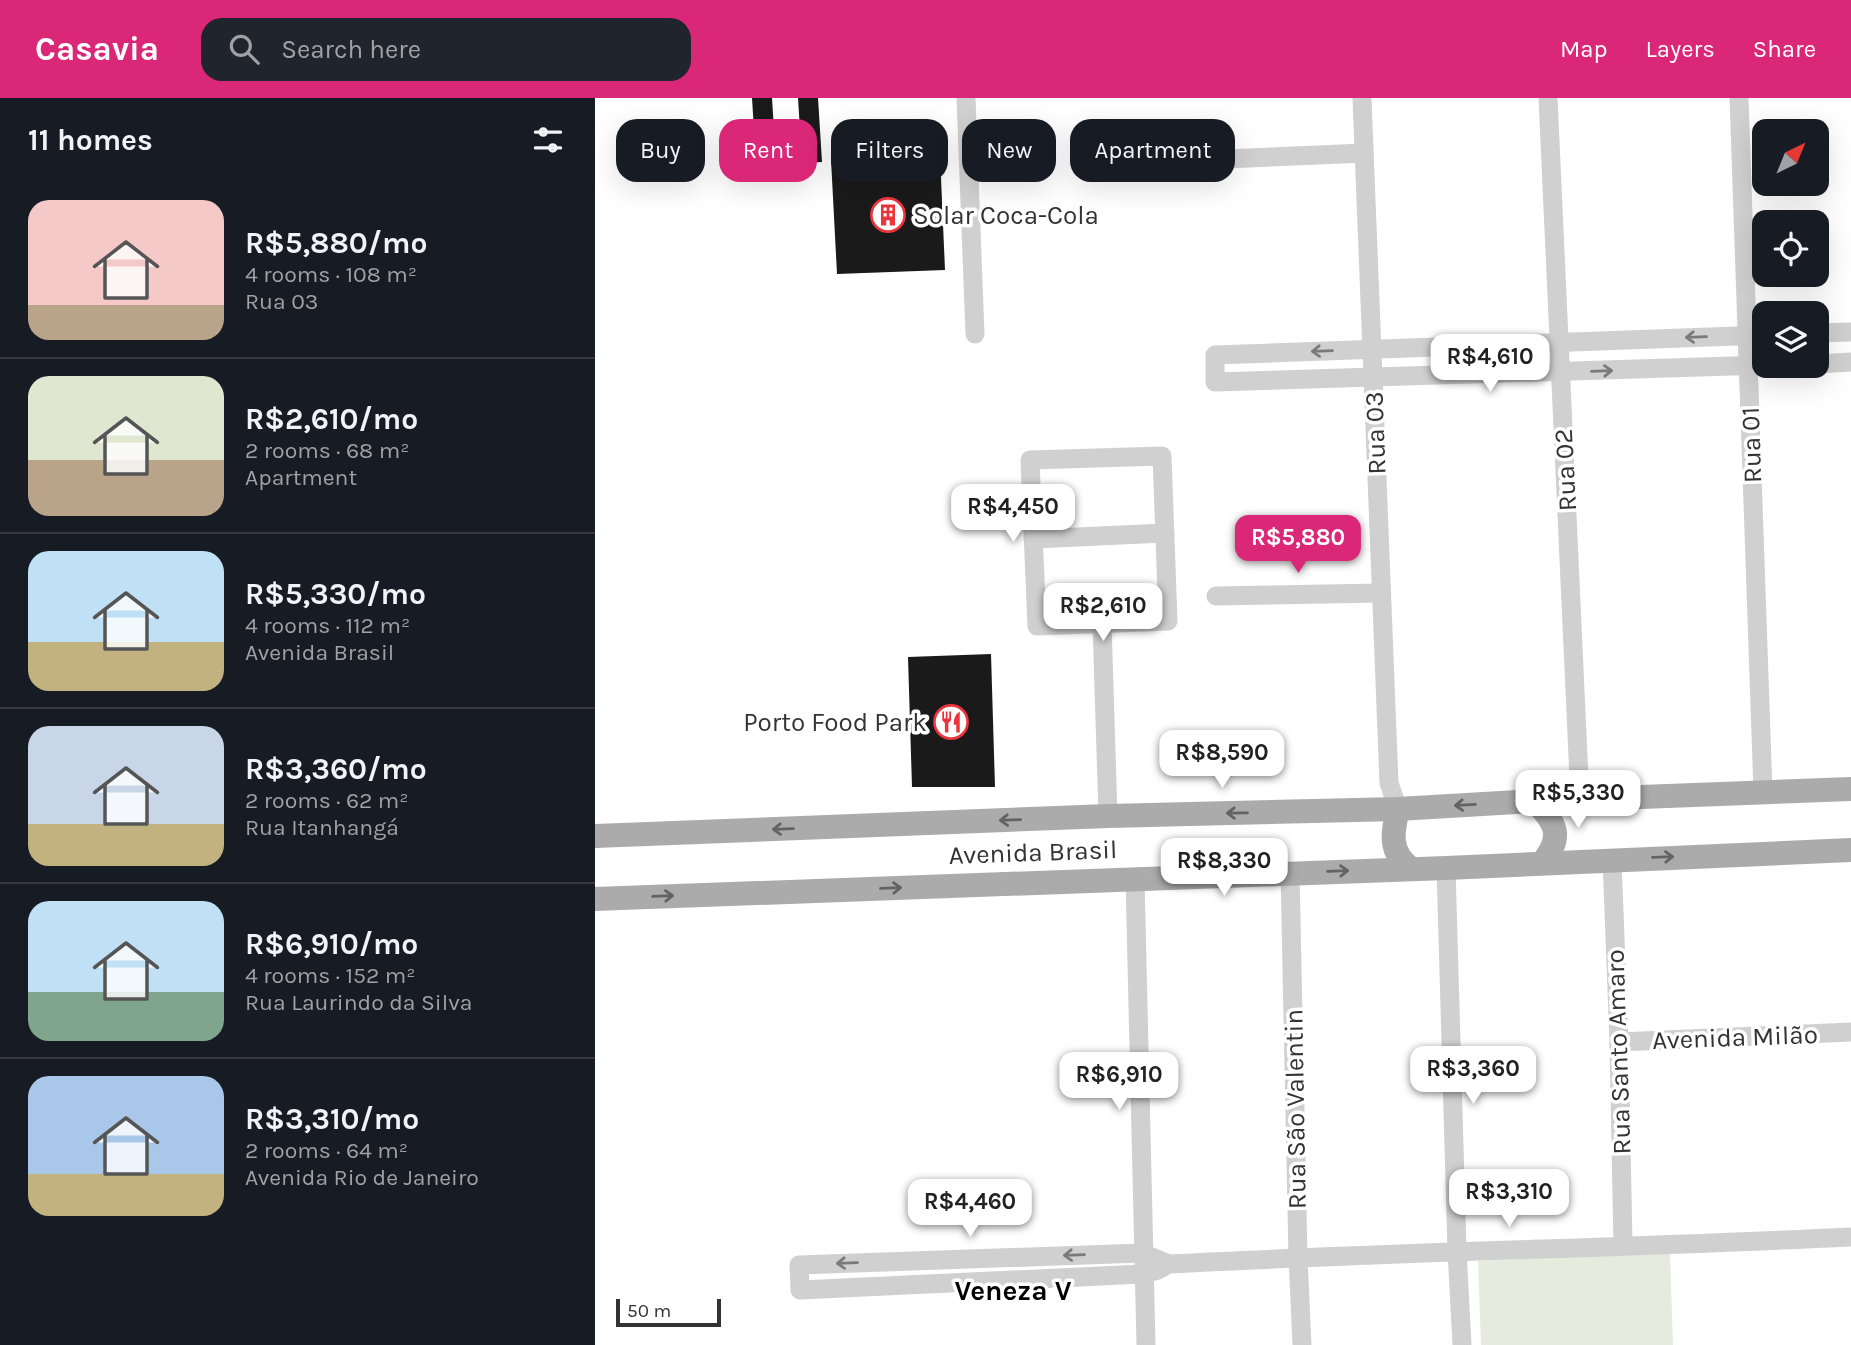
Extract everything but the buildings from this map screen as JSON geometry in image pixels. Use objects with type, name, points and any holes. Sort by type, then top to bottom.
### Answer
[{"type":"main road","name":"Avenida Brasil","points":[[595,836],[1108,816],[1398,809],[1851,789]]},
{"type":"main road","points":[[1535,801],[1549,816],[1556,835],[1550,854],[1542,863]]},
{"type":"main road","points":[[1398,809],[1393,831],[1394,845],[1396,853],[1410,868]]},
{"type":"main road","name":"Avenida Brasil","points":[[595,899],[1445,868],[1851,850]]},
{"type":"street","points":[[965,98],[975,334]]},
{"type":"street","name":"Rua 03","points":[[1362,98],[1389,783],[1398,809]]},
{"type":"street","name":"Rua 02","points":[[1548,98],[1580,800]]},
{"type":"street","name":"Rua 01","points":[[1739,98],[1754,301]]},
{"type":"street","points":[[1235,159],[1364,153]]},
{"type":"street","points":[[1829,333],[1851,332]]},
{"type":"street","points":[[1752,335],[1215,355],[1215,382],[1752,365]]},
{"type":"street","points":[[1829,363],[1851,362]]},
{"type":"street","name":"Rua 01","points":[[1756,378],[1763,792]]},
{"type":"street","points":[[1162,456],[1168,621],[1037,626],[1033,539],[1030,460],[1162,456]]},
{"type":"street","points":[[1033,539],[1165,533]]},
{"type":"street","points":[[1216,596],[1381,593]]},
{"type":"street","points":[[1102,623],[1108,816]]},
{"type":"street","name":"Rua Santo Amaro","points":[[1612,859],[1623,1245]]},
{"type":"street","points":[[1445,868],[1462,1345]]},
{"type":"street","name":"Rua São Valentin","points":[[1290,872],[1302,1345]]},
{"type":"street","points":[[1135,878],[1146,1345]]},
{"type":"street","name":"Avenida Milão","points":[[1619,1042],[1851,1032]]},
{"type":"street","points":[[1169,1264],[1142,1253],[799,1265],[800,1290],[1143,1274],[1169,1264],[1298,1257],[1851,1237]]},
{"type":"shaded area","points":[[1670,1252],[1673,1345],[1481,1345],[1478,1261]]},
{"type":"place","name":"Solar Coca-Cola","points":[[888,215]]},
{"type":"place","name":"Porto Food Park","points":[[951,722]]},
{"type":"district","name":"Veneza V","points":[[1013,1290]]}]
